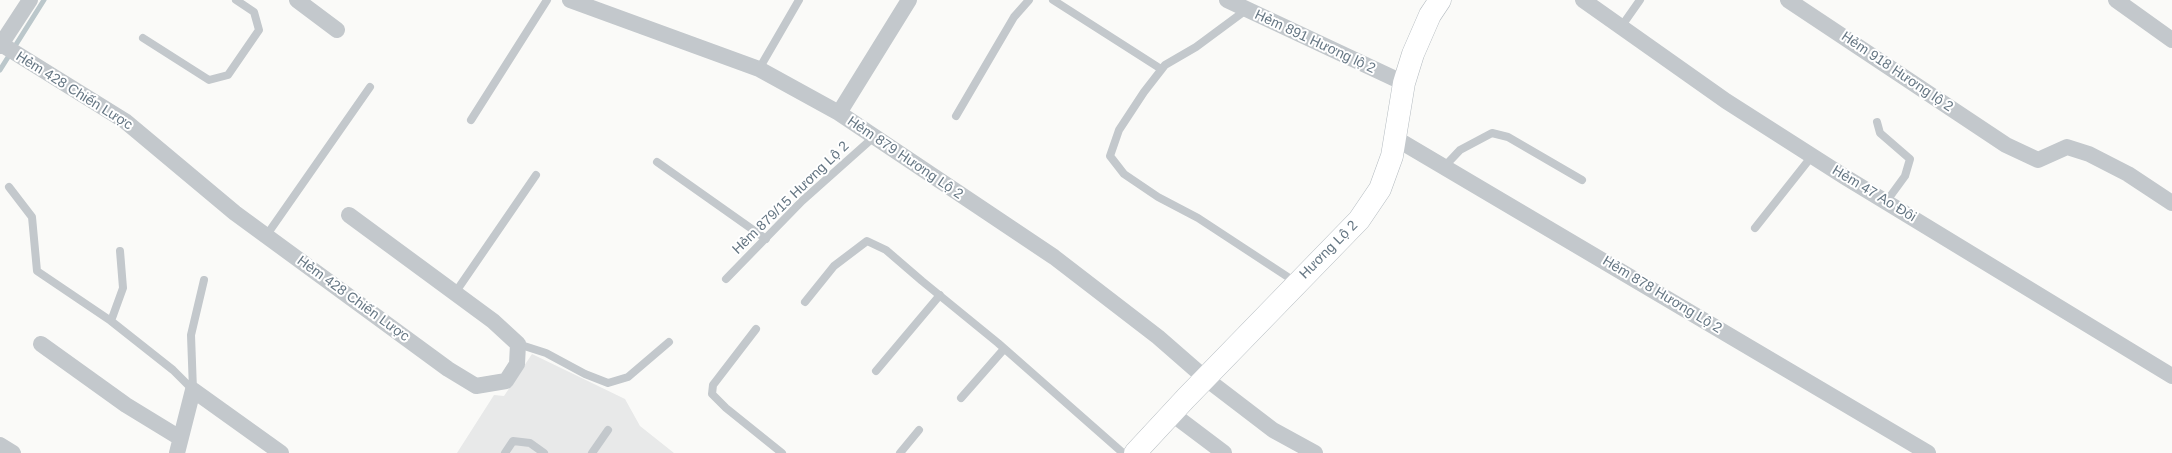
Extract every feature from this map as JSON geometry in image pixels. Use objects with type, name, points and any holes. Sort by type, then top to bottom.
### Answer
[{"type":"main road","name":"Hương Lộ 2","points":[[1135,453],[1171,413],[1359,220],[1380,189],[1392,156],[1404,83],[1430,15],[1440,0]]},
{"type":"street","points":[[2,46],[30,0]]},
{"type":"street","points":[[296,0],[337,30]]},
{"type":"street","name":"Hẻm 879 Hương Lộ 2","points":[[570,0],[597,4],[759,69],[839,114],[875,136],[1054,257],[1158,338],[1205,378],[1273,430],[1315,453]]},
{"type":"street","points":[[839,114],[909,0]]},
{"type":"street","name":"Hẻm 891 Hương lộ 2","points":[[1227,0],[1404,83]]},
{"type":"street","name":"Hẻm 47 Ao Đôi","points":[[1583,0],[1726,101],[1812,156],[2172,376]]},
{"type":"street","name":"Hẻm 918 Hương lộ 2","points":[[1788,0],[2006,145],[2038,160],[2067,147],[2089,154],[2128,174],[2172,203]]},
{"type":"street","points":[[2116,0],[2172,40]]},
{"type":"street","name":"Hẻm 428 Chiến Lược","points":[[2,46],[125,121],[235,213],[448,369],[476,386],[506,381],[517,364],[518,344]]},
{"type":"street","name":"Hẻm 878 Hương Lộ 2","points":[[1395,138],[1928,453]]},
{"type":"street","points":[[349,215],[493,321],[518,344]]},
{"type":"street","points":[[41,344],[179,445],[192,390],[281,453]]},
{"type":"street","points":[[1171,413],[1224,453]]},
{"type":"street","points":[[0,445],[13,453]]},
{"type":"lane","points":[[143,38],[209,80],[228,75],[259,30],[254,12],[236,0]]},
{"type":"lane","points":[[470,120],[547,0]]},
{"type":"lane","points":[[759,69],[799,0]]},
{"type":"lane","points":[[956,116],[1014,17],[1029,0]]},
{"type":"lane","points":[[1053,0],[1161,69]]},
{"type":"lane","points":[[1621,27],[1640,0]]},
{"type":"lane","points":[[1246,10],[1196,47],[1164,65],[1119,130],[1110,156],[1124,174],[1158,197],[1198,218],[1297,283]]},
{"type":"lane","points":[[266,236],[370,87]]},
{"type":"lane","points":[[1877,122],[1880,132],[1910,159],[1905,176],[1886,202]]},
{"type":"lane","points":[[1444,167],[1460,150],[1492,133],[1508,137],[1582,180]]},
{"type":"lane","name":"Hẻm 879/15 Hương Lộ 2","points":[[726,280],[802,201],[875,136]]},
{"type":"lane","points":[[1755,228],[1812,156]]},
{"type":"lane","points":[[657,162],[766,239]]},
{"type":"lane","points":[[455,293],[536,175]]},
{"type":"lane","points":[[9,186],[32,217],[37,271],[111,321],[173,370],[192,390]]},
{"type":"lane","points":[[805,302],[834,266],[868,241],[886,250],[1004,349],[1123,453]]},
{"type":"lane","points":[[111,321],[123,288],[120,251]]},
{"type":"lane","points":[[192,390],[191,335],[204,280]]},
{"type":"lane","points":[[876,371],[940,295]]},
{"type":"lane","points":[[756,329],[713,385],[712,394],[726,408],[782,453]]},
{"type":"lane","points":[[518,344],[546,353],[585,374],[608,383],[620,381],[628,377],[669,342]]},
{"type":"lane","points":[[961,398],[1004,349]]},
{"type":"lane","points":[[592,453],[608,430]]},
{"type":"lane","points":[[900,453],[919,430]]},
{"type":"lane","points":[[505,453],[513,441],[530,443],[544,453]]},
{"type":"shaded area","points":[[532,354],[625,399],[640,426],[674,453],[457,453],[494,395],[504,396]]},
{"type":"waterway","points":[[0,70],[44,0]]}]
